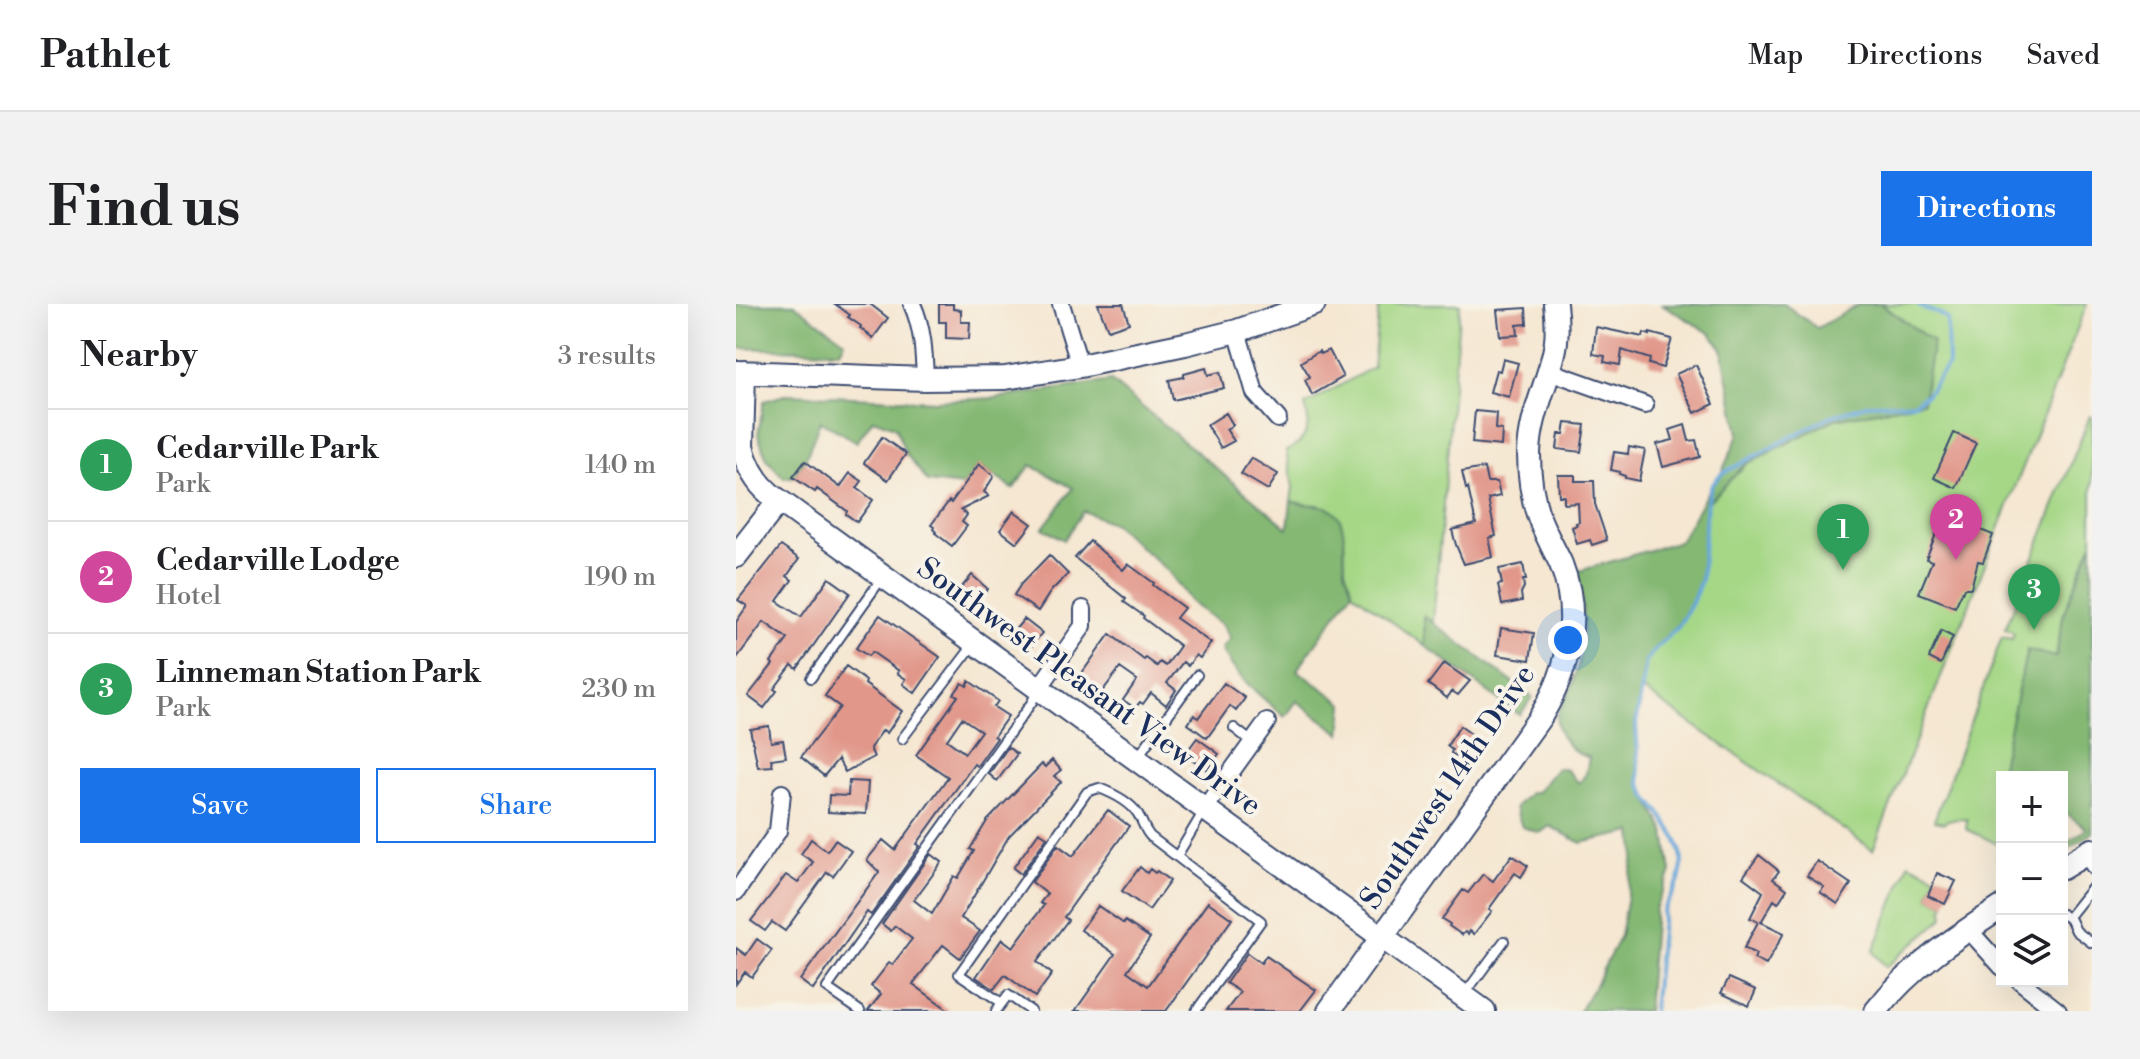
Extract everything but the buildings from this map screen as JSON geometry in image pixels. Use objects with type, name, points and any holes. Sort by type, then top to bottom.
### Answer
[{"type":"street","points":[[912,304],[923,340],[925,379]]},
{"type":"street","points":[[1061,304],[1080,366]]},
{"type":"street","points":[[740,372],[925,379],[1005,378],[1080,366],[1237,331],[1314,304]]},
{"type":"street","name":"Southwest 14th Drive","points":[[1329,1011],[1541,716],[1561,678],[1570,638],[1569,595],[1561,566],[1539,519],[1529,468],[1531,432],[1537,405],[1555,352],[1555,304]]},
{"type":"street","points":[[1237,331],[1255,393],[1278,419]]},
{"type":"street","points":[[1549,371],[1645,405]]},
{"type":"street","name":"Southwest Pleasant View Drive","points":[[740,372],[745,458],[755,478],[775,498],[1484,1011]]},
{"type":"street","points":[[736,546],[744,529],[775,498]]},
{"type":"street","points":[[736,556],[775,498]]},
{"type":"street","points":[[1039,688],[1083,626],[1083,609]]},
{"type":"street","points":[[1205,808],[1267,722]]},
{"type":"street","points":[[736,892],[778,831],[782,793]]},
{"type":"street","points":[[2068,866],[2089,858]]},
{"type":"street","points":[[1876,1011],[1909,975],[1996,911]]},
{"type":"street","points":[[1968,929],[1996,960]]},
{"type":"street","points":[[2028,987],[2058,1011]]},
{"type":"lane","points":[[811,678],[884,576]]},
{"type":"lane","points":[[902,739],[975,642]]},
{"type":"lane","points":[[1137,758],[1197,675]]},
{"type":"lane","points":[[860,1011],[827,988],[1039,688]]},
{"type":"lane","points":[[1234,728],[1253,742]]},
{"type":"lane","points":[[1031,1011],[1008,995],[999,1007],[959,974],[1087,792],[1099,788],[1122,799],[1138,814],[1144,830],[1151,837],[1261,921],[1196,1011]]},
{"type":"lane","points":[[1177,856],[1205,808]]},
{"type":"lane","points":[[2066,915],[2092,888]]},
{"type":"lane","points":[[2068,920],[2092,943]]},
{"type":"lane","points":[[1463,996],[1504,941]]},
{"type":"green space","points":[[736,304],[794,304],[845,341],[840,351],[736,348]]},
{"type":"green space","points":[[1379,304],[1460,304],[1433,622],[1424,617],[1425,646],[1352,592],[1345,571],[1344,539],[1318,505],[1291,501],[1293,487],[1286,451],[1298,443],[1306,432],[1308,420],[1305,405],[1373,367]]},
{"type":"green space","points":[[1662,304],[1784,304],[1817,328],[1860,304],[1881,304],[1933,342],[1923,402],[1835,419],[1746,464],[1707,503],[1701,580],[1678,627],[1646,661],[1636,725],[1640,783],[1665,832],[1671,872],[1655,909],[1647,1011],[1579,1011],[1620,936],[1635,852],[1633,832],[1581,843],[1550,826],[1540,833],[1522,827],[1515,807],[1529,793],[1538,791],[1557,768],[1567,770],[1579,783],[1586,774],[1589,757],[1566,742],[1557,723],[1557,716],[1572,686],[1582,641],[1582,600],[1576,572],[1680,541],[1721,474],[1739,434],[1722,349],[1711,334]]},
{"type":"green space","points":[[1881,304],[2087,304],[1873,850],[1642,689],[1646,661],[1678,627],[1701,580],[1707,503],[1746,464],[1835,419],[1888,409],[1933,342]]},
{"type":"green space","points":[[1111,381],[1288,528],[1291,501],[1329,508],[1340,519],[1345,568],[1352,592],[1297,670],[1344,704],[1341,734],[1297,701],[1285,717],[1258,694],[1234,669],[1222,649],[1230,638],[1223,625],[1193,604],[1168,571],[1114,524],[1083,511],[1064,540],[1043,528],[1073,488],[1031,465],[1013,489],[979,465],[963,486],[928,482],[906,454],[895,427],[873,419],[857,442],[820,421],[805,461],[793,477],[784,478],[767,459],[758,434],[764,401],[788,394],[936,401],[996,398]]},
{"type":"green space","points":[[2090,416],[2092,543],[2064,612],[2056,657],[2027,651],[2001,766],[2008,771],[1996,771],[1996,843],[1966,829],[1967,819],[1947,820],[1945,823],[1934,821],[2002,637],[2012,639],[2014,633],[2005,629]]},
{"type":"green space","points":[[2092,543],[2092,833],[2068,849],[2068,841],[2087,829],[2068,815],[2068,771],[2008,771],[2001,766],[2027,650],[2056,657],[2064,612]]},
{"type":"green space","points":[[1424,616],[1532,697],[1520,715],[1425,646]]},
{"type":"green space","points":[[1909,863],[1936,876],[1928,896],[1945,904],[1944,917],[1886,967],[1873,952]]},
{"type":"waterway","points":[[1653,1011],[1663,911],[1679,881],[1682,866],[1676,838],[1640,783],[1636,725],[1646,661],[1678,627],[1701,580],[1711,486],[1721,474],[1829,417],[1869,404],[1914,403],[1927,394],[1948,365],[1947,319],[1917,304]]},
{"type":"place","name":"Cedarville Lodge","points":[[1956,560]]},
{"type":"place","name":"Cedarville Park","points":[[1843,570]]},
{"type":"place","name":"Linneman Station Park","points":[[2034,630]]}]
